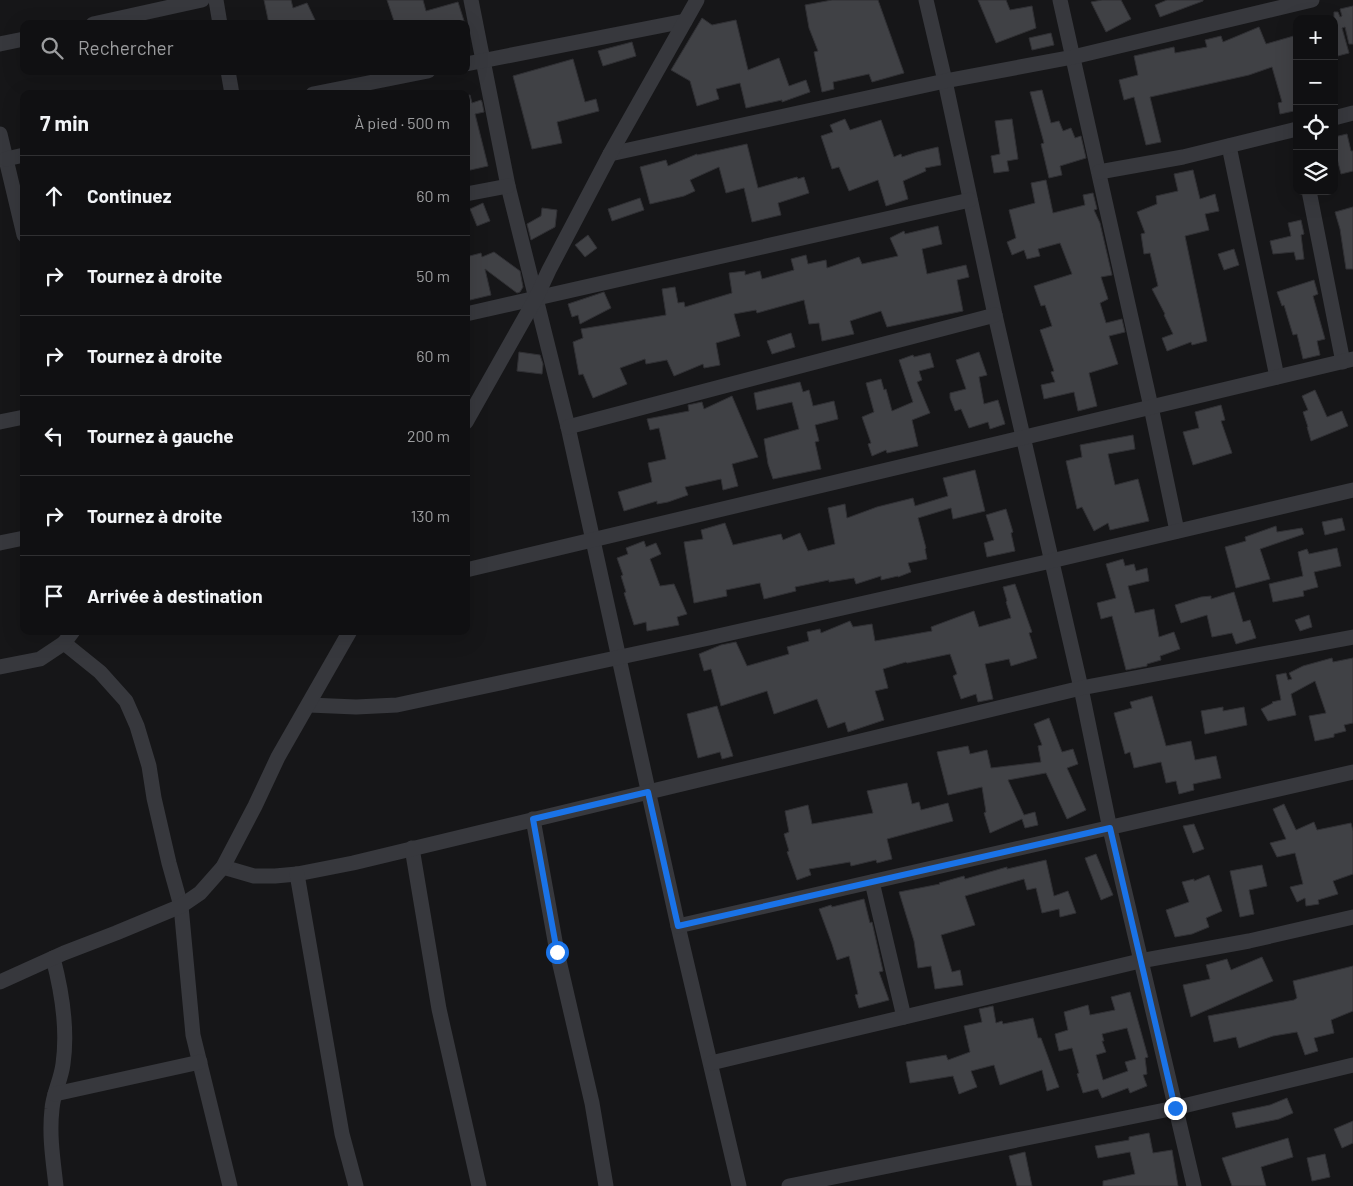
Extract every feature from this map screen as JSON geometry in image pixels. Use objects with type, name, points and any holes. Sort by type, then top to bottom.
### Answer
[{"type":"street","points":[[112,20],[202,0]]},
{"type":"street","points":[[216,0],[219,20]]},
{"type":"street","points":[[470,0],[508,186],[568,426],[678,926],[739,1186]]},
{"type":"street","points":[[470,415],[536,298],[610,154],[697,0]]},
{"type":"street","points":[[926,0],[994,315],[1081,688],[1140,961],[1194,1186]]},
{"type":"street","points":[[1060,0],[1177,531]]},
{"type":"street","points":[[610,154],[945,81],[1073,57],[1312,0]]},
{"type":"street","points":[[470,63],[685,21]]},
{"type":"street","points":[[0,44],[20,40]]},
{"type":"street","points":[[229,75],[231,90]]},
{"type":"street","points":[[333,90],[408,75]]},
{"type":"street","points":[[1338,117],[1353,114]]},
{"type":"street","points":[[1099,172],[1183,157],[1293,129]]},
{"type":"street","points":[[0,134],[20,218]]},
{"type":"street","points":[[1229,146],[1277,377]]},
{"type":"street","points":[[6,159],[20,157]]},
{"type":"street","points":[[470,193],[508,186]]},
{"type":"street","points":[[470,569],[1348,360],[1310,195]]},
{"type":"street","points":[[470,313],[970,200]]},
{"type":"street","points":[[568,426],[994,315]]},
{"type":"street","points":[[0,422],[20,418]]},
{"type":"street","points":[[309,705],[356,707],[397,705],[619,658],[1051,561],[1353,490]]},
{"type":"street","points":[[0,543],[20,539]]},
{"type":"street","points":[[0,667],[40,659],[64,644],[70,635]]},
{"type":"street","points":[[0,982],[181,906],[200,893],[223,867],[278,757],[348,635]]},
{"type":"street","points":[[223,867],[254,876],[298,874],[1081,688],[1353,637]]},
{"type":"street","points":[[64,644],[100,672],[126,701],[137,726],[149,766],[154,798],[181,906],[193,1035],[230,1186]]},
{"type":"street","points":[[678,926],[1353,772]]},
{"type":"street","points":[[533,819],[557,952],[592,1103],[606,1186]]},
{"type":"street","points":[[412,848],[439,1009],[479,1186]]},
{"type":"street","points":[[298,874],[342,1134],[356,1186]]},
{"type":"street","points":[[872,882],[904,1017]]},
{"type":"street","points":[[711,1064],[1140,961],[1249,941],[1353,918]]},
{"type":"street","points":[[54,958],[62,995],[64,1040],[61,1079],[52,1108],[51,1143],[56,1186]]},
{"type":"street","points":[[55,1094],[200,1062]]},
{"type":"street","points":[[789,1186],[1175,1108],[1353,1065]]},
{"type":"building","points":[[264,0],[291,0],[293,8],[307,3],[315,20],[268,20]]},
{"type":"building","points":[[387,0],[423,0],[426,11],[458,2],[464,20],[394,20]]},
{"type":"building","points":[[832,0],[878,0],[904,73],[872,82],[869,74],[833,82],[834,89],[822,92],[814,52],[818,51],[809,28],[805,5]]},
{"type":"building","points":[[978,0],[1006,0],[1010,10],[1032,6],[1036,28],[996,43]]},
{"type":"building","points":[[1121,0],[1131,19],[1106,32],[1091,2]]},
{"type":"building","points":[[1167,0],[1203,1],[1160,17],[1155,5]]},
{"type":"building","points":[[1353,6],[1353,44],[1349,44],[1345,27],[1342,28],[1349,53],[1338,56],[1338,15],[1334,15],[1334,12],[1338,12],[1340,17],[1342,16],[1340,9]]},
{"type":"building","points":[[702,18],[712,25],[736,20],[748,70],[779,58],[789,86],[806,80],[810,92],[782,102],[782,100],[746,108],[740,83],[716,89],[719,99],[697,106],[690,81],[671,70]]},
{"type":"building","points":[[1259,27],[1266,44],[1293,36],[1293,111],[1280,114],[1278,103],[1282,102],[1272,67],[1249,75],[1150,97],[1161,142],[1146,145],[1134,97],[1124,100],[1119,80],[1138,75],[1134,56],[1174,47],[1175,53],[1207,47],[1205,40],[1221,36],[1223,42]]},
{"type":"building","points":[[1051,33],[1054,45],[1032,50],[1029,38]]},
{"type":"building","points":[[632,42],[636,56],[603,66],[598,51]]},
{"type":"building","points":[[573,59],[585,102],[596,99],[599,111],[557,122],[562,143],[532,149],[513,76]]},
{"type":"building","points":[[1042,90],[1051,123],[1059,121],[1063,131],[1071,128],[1075,138],[1081,136],[1086,158],[1060,166],[1062,175],[1049,178],[1041,144],[1044,143],[1030,92]]},
{"type":"building","points":[[470,95],[472,103],[481,100],[482,102],[484,112],[475,114],[488,166],[470,170]]},
{"type":"building","points":[[845,119],[850,130],[881,120],[894,157],[901,154],[902,157],[938,147],[941,165],[925,168],[926,171],[903,181],[908,199],[886,206],[878,180],[849,191],[839,167],[832,169],[821,136],[833,132],[830,125]]},
{"type":"building","points":[[1012,119],[1018,159],[1007,161],[1009,171],[994,173],[991,156],[1000,154],[995,121]]},
{"type":"building","points":[[1347,134],[1351,151],[1353,151],[1353,171],[1341,174],[1338,162],[1338,136]]},
{"type":"building","points":[[747,144],[758,188],[797,177],[798,179],[804,177],[809,193],[778,203],[781,215],[752,222],[744,188],[726,193],[719,167],[690,180],[695,191],[684,196],[650,204],[640,167],[666,160],[668,166],[697,154]]},
{"type":"building","points":[[1193,170],[1200,199],[1215,194],[1219,211],[1205,214],[1209,230],[1185,236],[1207,341],[1192,345],[1191,342],[1167,351],[1162,338],[1173,334],[1152,289],[1158,286],[1150,253],[1144,254],[1141,234],[1145,233],[1137,212],[1157,204],[1156,196],[1178,191],[1174,174]]},
{"type":"building","points":[[1046,180],[1053,213],[1085,205],[1083,195],[1093,193],[1097,209],[1094,210],[1100,223],[1112,275],[1101,277],[1108,299],[1100,303],[1106,323],[1122,319],[1125,332],[1109,336],[1118,364],[1089,373],[1097,406],[1078,411],[1074,392],[1044,399],[1041,385],[1055,382],[1051,372],[1054,371],[1040,330],[1052,326],[1045,305],[1041,306],[1034,286],[1072,274],[1060,243],[1038,249],[1040,256],[1027,259],[1024,250],[1012,255],[1007,242],[1016,238],[1009,210],[1035,203],[1031,183]]},
{"type":"building","points":[[640,198],[644,210],[612,221],[608,209]]},
{"type":"building","points":[[483,203],[490,221],[477,226],[470,209]]},
{"type":"building","points":[[1353,207],[1353,269],[1346,269],[1340,229],[1335,212]]},
{"type":"building","points":[[542,208],[557,210],[555,227],[531,240],[527,224],[541,216]]},
{"type":"building","points":[[1301,220],[1304,234],[1301,235],[1304,259],[1296,260],[1294,252],[1273,254],[1270,241],[1291,236],[1288,223]]},
{"type":"building","points":[[938,226],[942,244],[922,249],[927,274],[966,265],[969,277],[957,280],[963,311],[887,327],[881,311],[850,321],[854,334],[822,341],[819,323],[809,324],[804,300],[757,313],[756,310],[734,314],[740,336],[716,343],[720,365],[704,368],[703,364],[674,376],[667,360],[646,364],[645,359],[620,368],[627,384],[593,398],[583,374],[579,375],[573,342],[583,338],[581,329],[666,315],[662,289],[675,287],[678,303],[684,302],[685,307],[732,293],[729,273],[745,271],[745,275],[760,271],[762,279],[794,270],[791,259],[806,255],[808,264],[826,260],[827,268],[859,257],[862,264],[898,256],[890,238],[904,231],[905,234]]},
{"type":"building","points":[[588,235],[597,248],[585,257],[575,245]]},
{"type":"building","points":[[1234,249],[1239,265],[1224,270],[1218,254]]},
{"type":"building","points":[[494,252],[520,271],[523,287],[520,292],[517,293],[485,269],[491,295],[470,300],[470,256],[481,253],[482,257]]},
{"type":"building","points":[[1314,280],[1318,294],[1313,296],[1325,339],[1317,341],[1320,355],[1303,359],[1297,334],[1293,335],[1284,305],[1282,306],[1277,292]]},
{"type":"building","points":[[604,292],[611,308],[580,324],[578,315],[572,317],[568,304]]},
{"type":"building","points":[[791,333],[795,347],[772,354],[767,341]]},
{"type":"building","points":[[519,352],[540,355],[543,364],[542,374],[517,371]]},
{"type":"building","points":[[979,352],[987,375],[979,377],[984,404],[998,400],[1005,424],[990,429],[988,422],[969,428],[961,409],[955,411],[950,398],[950,393],[966,389],[956,360]]},
{"type":"building","points":[[930,353],[934,367],[919,371],[922,380],[917,382],[930,413],[912,420],[918,446],[887,453],[886,450],[872,456],[868,444],[871,443],[862,417],[874,412],[866,383],[881,379],[892,411],[913,402],[899,360],[913,355],[914,357]]},
{"type":"building","points":[[800,382],[803,392],[809,390],[813,406],[834,401],[838,419],[815,425],[819,441],[815,442],[821,469],[773,479],[768,464],[764,439],[799,429],[792,402],[757,410],[754,393]]},
{"type":"building","points":[[1315,390],[1327,417],[1342,411],[1348,426],[1311,441],[1303,412],[1308,410],[1302,396]]},
{"type":"building","points":[[732,396],[758,457],[732,464],[738,486],[723,490],[721,479],[685,487],[688,495],[668,502],[657,504],[657,501],[624,511],[618,492],[652,482],[648,463],[666,459],[659,428],[650,430],[647,419],[689,411],[688,405],[702,402],[704,409]]},
{"type":"building","points":[[1221,405],[1225,420],[1221,421],[1232,453],[1193,465],[1183,432],[1199,428],[1195,412]]},
{"type":"building","points":[[1133,435],[1135,449],[1108,454],[1115,485],[1138,479],[1149,521],[1110,530],[1108,523],[1094,531],[1082,507],[1077,509],[1066,461],[1082,457],[1080,445]]},
{"type":"building","points":[[975,470],[985,511],[953,519],[951,508],[918,518],[927,559],[908,563],[911,572],[881,580],[881,576],[856,584],[854,578],[829,582],[829,580],[795,587],[796,591],[764,599],[760,583],[726,590],[727,596],[694,603],[684,542],[703,539],[701,530],[725,523],[733,545],[781,534],[783,540],[800,533],[808,551],[835,544],[828,508],[845,504],[847,518],[877,507],[913,498],[915,506],[948,496],[943,478]]},
{"type":"building","points":[[1006,509],[1013,532],[1011,533],[1015,551],[987,557],[984,543],[994,540],[986,515]]},
{"type":"building","points":[[1342,518],[1345,530],[1325,535],[1322,522]]},
{"type":"building","points":[[1276,526],[1277,532],[1302,528],[1304,534],[1260,549],[1270,579],[1236,588],[1225,547],[1246,541],[1245,537]]},
{"type":"building","points":[[644,541],[646,547],[656,543],[661,554],[650,559],[660,586],[674,584],[687,614],[677,617],[679,625],[647,631],[646,622],[634,625],[624,593],[626,592],[621,576],[623,575],[617,558],[628,554],[626,548]]},
{"type":"building","points":[[1337,548],[1341,566],[1314,572],[1318,587],[1303,591],[1304,596],[1273,602],[1269,584],[1303,576],[1298,552],[1307,549],[1309,554]]},
{"type":"building","points":[[1123,559],[1125,566],[1134,564],[1136,571],[1147,568],[1149,581],[1128,586],[1135,613],[1154,609],[1159,637],[1174,632],[1180,649],[1160,656],[1161,660],[1147,664],[1147,666],[1126,670],[1112,616],[1101,619],[1097,603],[1116,598],[1106,564]]},
{"type":"building","points":[[1015,584],[1032,632],[1029,633],[1037,658],[1011,666],[1009,659],[985,664],[993,699],[978,702],[976,694],[961,699],[953,676],[957,674],[950,654],[906,662],[883,669],[888,688],[875,691],[884,720],[848,732],[845,722],[828,728],[817,699],[774,714],[767,691],[721,706],[711,669],[704,671],[699,654],[721,645],[736,642],[747,666],[789,654],[787,647],[809,641],[807,632],[820,629],[821,633],[850,621],[853,627],[872,624],[875,641],[932,631],[931,627],[974,611],[979,627],[1011,618],[1003,587]]},
{"type":"building","points":[[1234,592],[1243,622],[1250,620],[1256,638],[1236,644],[1232,633],[1212,637],[1207,615],[1181,623],[1175,605],[1201,597],[1211,596],[1211,599]]},
{"type":"building","points":[[1309,615],[1312,627],[1300,631],[1295,620]]},
{"type":"building","points":[[1332,658],[1333,662],[1353,658],[1353,723],[1344,725],[1346,731],[1334,734],[1334,737],[1315,741],[1309,716],[1326,713],[1315,681],[1291,694],[1296,715],[1268,721],[1261,709],[1272,702],[1281,700],[1276,675],[1286,673],[1288,680],[1292,679],[1289,673],[1303,666]]},
{"type":"building","points":[[1152,696],[1166,746],[1191,741],[1195,760],[1216,756],[1221,778],[1193,784],[1194,790],[1179,794],[1176,781],[1166,783],[1161,762],[1134,768],[1130,752],[1125,754],[1114,713],[1132,708],[1130,702]]},
{"type":"building","points":[[717,706],[733,756],[722,759],[720,752],[698,758],[687,714]]},
{"type":"building","points":[[1223,707],[1223,711],[1244,707],[1247,725],[1205,734],[1201,711]]},
{"type":"building","points":[[1049,718],[1062,752],[1073,749],[1078,764],[1067,768],[1086,810],[1067,819],[1046,773],[1008,780],[1024,815],[1035,812],[1038,825],[1025,828],[1022,819],[990,833],[984,813],[986,812],[982,787],[948,795],[937,752],[968,746],[970,754],[987,750],[991,768],[1041,762],[1038,746],[1042,745],[1034,724]]},
{"type":"building","points":[[907,783],[912,804],[919,802],[921,810],[948,803],[953,821],[887,839],[892,859],[877,863],[876,860],[851,866],[850,862],[809,869],[811,875],[797,880],[787,852],[789,851],[784,834],[789,832],[785,811],[808,805],[812,824],[873,813],[867,791]]},
{"type":"building","points":[[1284,804],[1296,830],[1314,822],[1317,830],[1351,823],[1353,831],[1353,874],[1333,881],[1338,894],[1318,900],[1319,904],[1306,906],[1305,898],[1297,902],[1290,887],[1303,884],[1295,853],[1277,857],[1270,843],[1286,839],[1273,809]]},
{"type":"building","points":[[1194,824],[1204,849],[1193,853],[1183,826]]},
{"type":"building","points":[[1096,854],[1113,895],[1101,900],[1085,858]]},
{"type":"building","points":[[1046,860],[1054,896],[1068,891],[1076,913],[1060,917],[1059,909],[1042,913],[1036,888],[1027,890],[1024,879],[965,896],[975,925],[941,935],[952,972],[960,970],[963,985],[935,989],[931,966],[918,968],[914,941],[899,892],[940,884],[964,876],[965,879],[1007,867],[1007,869]]},
{"type":"building","points":[[1262,865],[1267,886],[1249,890],[1254,914],[1240,917],[1230,871]]},
{"type":"building","points":[[1209,875],[1222,911],[1206,918],[1209,927],[1192,934],[1175,937],[1166,910],[1189,902],[1182,882],[1194,879],[1194,881]]},
{"type":"building","points":[[864,899],[870,923],[872,922],[883,971],[879,972],[889,1000],[859,1008],[855,995],[858,994],[849,956],[837,960],[819,909]]},
{"type":"building","points":[[1262,957],[1273,981],[1191,1017],[1183,985],[1210,979],[1206,965],[1227,959],[1231,970]]},
{"type":"building","points":[[1353,966],[1353,1011],[1331,1020],[1334,1033],[1314,1038],[1318,1051],[1305,1055],[1297,1032],[1273,1036],[1239,1048],[1236,1037],[1214,1042],[1208,1016],[1294,1000],[1297,998],[1293,981]]},
{"type":"building","points":[[1130,992],[1148,1057],[1145,1058],[1147,1074],[1143,1075],[1147,1086],[1130,1093],[1128,1088],[1102,1098],[1098,1089],[1083,1093],[1072,1048],[1059,1051],[1055,1034],[1068,1030],[1064,1012],[1088,1005],[1090,1015],[1115,1010],[1111,997]],"holes":[[[1127,1028],[1136,1059],[1125,1062],[1128,1071],[1103,1080],[1096,1055],[1106,1052],[1102,1041],[1104,1041],[1102,1034]]]},
{"type":"building","points":[[993,1006],[996,1023],[1002,1021],[1003,1024],[1033,1018],[1038,1038],[1041,1038],[1059,1087],[1047,1091],[1042,1070],[1000,1085],[994,1065],[971,1071],[977,1087],[959,1094],[953,1076],[910,1083],[906,1062],[946,1055],[948,1060],[970,1052],[964,1026],[982,1022],[979,1009]]},
{"type":"building","points":[[1287,1098],[1293,1113],[1279,1119],[1236,1128],[1232,1113],[1270,1105]]},
{"type":"building","points":[[1353,1121],[1353,1143],[1342,1148],[1334,1129]]},
{"type":"building","points":[[1149,1133],[1153,1153],[1172,1150],[1178,1186],[1103,1186],[1103,1181],[1135,1174],[1130,1152],[1098,1158],[1095,1146],[1129,1140],[1129,1137]]},
{"type":"building","points":[[1288,1138],[1293,1157],[1261,1167],[1266,1186],[1232,1186],[1222,1158]]},
{"type":"building","points":[[1025,1152],[1032,1186],[1017,1186],[1009,1156]]},
{"type":"building","points":[[1325,1154],[1330,1177],[1312,1181],[1307,1158]]},
{"type":"route","points":[[557,952],[533,819],[648,792],[678,926],[1110,828],[1175,1108]]}]
